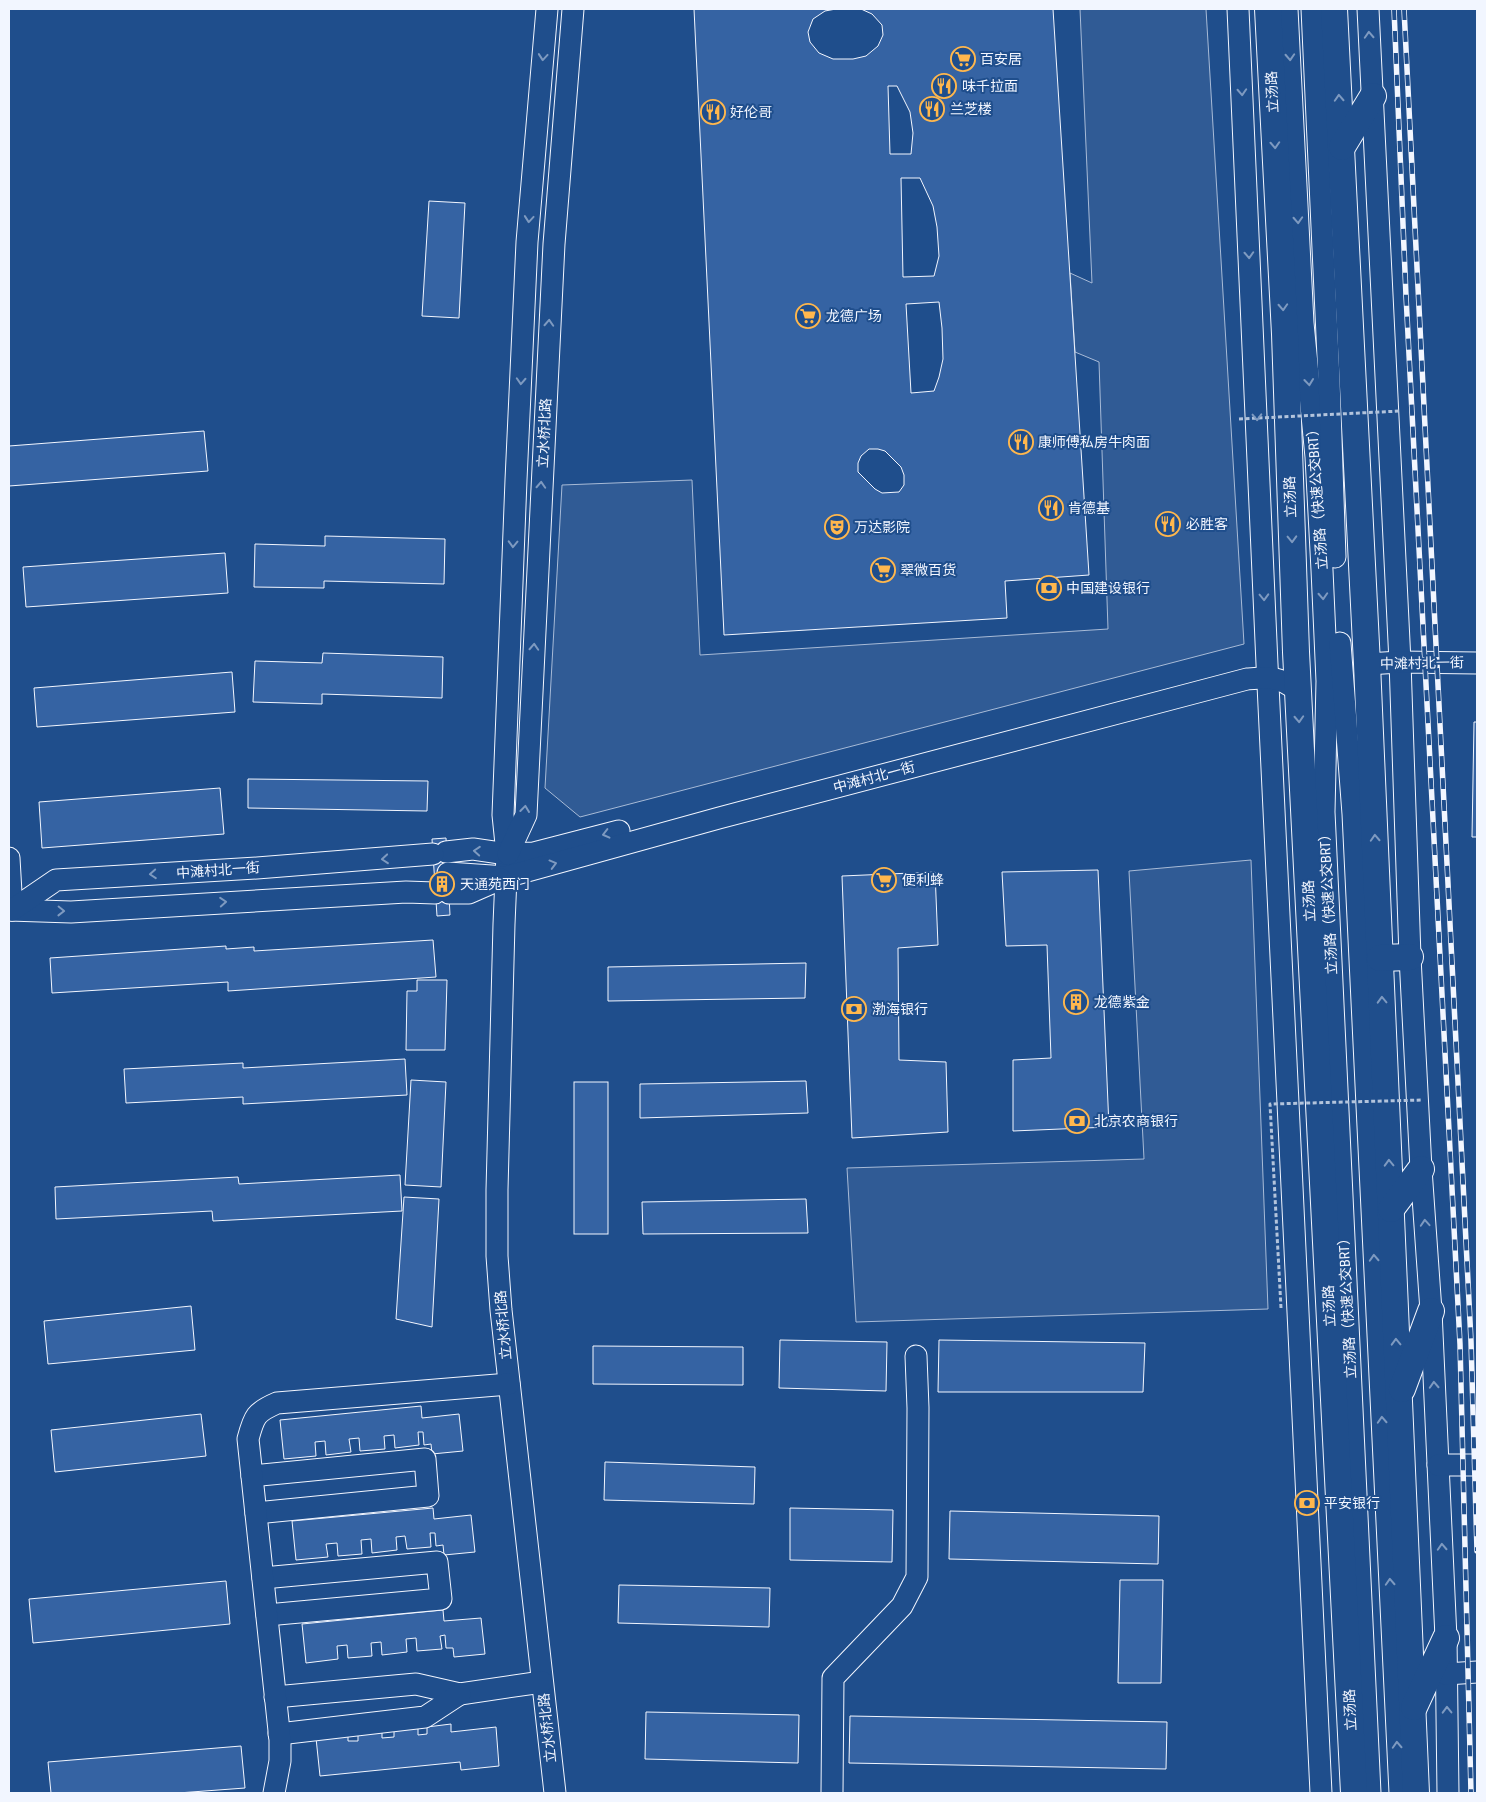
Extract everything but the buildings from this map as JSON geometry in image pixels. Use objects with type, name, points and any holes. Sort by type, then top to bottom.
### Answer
[{"type":"main road","name":"立汤路","points":[[1268,9],[1285,334],[1296,652],[1355,1789]]},
{"type":"main road","points":[[1334,9],[1367,664],[1416,1793]]},
{"type":"main road","points":[[1342,147],[1373,96]]},
{"type":"main road","points":[[1380,958],[1410,958]]},
{"type":"main road","points":[[1391,1209],[1421,1169]]},
{"type":"main road","points":[[1398,1399],[1431,1311]]},
{"type":"main road","points":[[1412,1710],[1446,1638]]},
{"type":"street","name":"立水桥北路","points":[[547,9],[527,242],[516,480],[503,815],[508,854],[497,1200],[499,1283],[554,1793]]},
{"type":"street","name":"立水桥北路","points":[[508,854],[526,815],[553,253],[573,9]]},
{"type":"street","points":[[1238,9],[1321,1793]]},
{"type":"street","name":"立汤路（快速公交BRT）","points":[[1287,9],[1303,323],[1316,457],[1327,681],[1324,812],[1355,1789]]},
{"type":"street","name":"立汤路（快速公交BRT）","points":[[1312,9],[1336,569],[1342,683],[1353,814],[1400,1793]]},
{"type":"street","points":[[1368,9],[1400,662],[1410,958],[1421,1169],[1431,1311],[1446,1638],[1448,1793]]},
{"type":"street","name":"中滩村北一街","points":[[11,910],[71,912],[406,892],[442,884],[469,893],[506,877],[719,818],[1247,679],[1268,670],[1296,652]]},
{"type":"street","name":"中滩村北一街","points":[[1367,664],[1400,662],[1477,663]]},
{"type":"street","name":"中滩村北一街","points":[[11,910],[56,880],[267,867],[473,850],[508,854],[534,853],[1268,670],[1298,691]]},
{"type":"street","points":[[9,858],[11,910]]},
{"type":"street","points":[[832,1793],[832,1678],[902,1606],[917,1577],[918,1408],[916,1356]]},
{"type":"street","points":[[274,1793],[280,1761],[279,1734],[248,1438],[253,1421],[262,1409],[277,1403],[509,1384]]},
{"type":"street","points":[[252,1476],[425,1459],[428,1496],[256,1513]]},
{"type":"street","points":[[1438,1465],[1477,1466]]},
{"type":"street","points":[[263,1578],[437,1562],[441,1599],[266,1615]]},
{"type":"street","points":[[1446,1674],[1477,1672]]},
{"type":"street","points":[[275,1696],[416,1684],[460,1694],[542,1682]]},
{"type":"street","points":[[279,1734],[425,1717],[460,1694]]},
{"type":"path","points":[[1238,419],[1400,411]]},
{"type":"path","points":[[1282,1308],[1270,1104],[1423,1100]]},
{"type":"shaded area","points":[[1080,9],[1206,9],[1244,644],[580,817],[545,788],[562,485],[692,480],[700,655],[1108,629],[1099,362],[1075,352],[1070,273],[1092,283]]},
{"type":"shaded area","points":[[1251,860],[1268,1309],[856,1322],[847,1168],[1144,1159],[1129,871]]},
{"type":"railway","points":[[1394,9],[1406,296],[1460,1344],[1471,1793]]},
{"type":"railway","points":[[1404,9],[1471,1341],[1477,1551]]},
{"type":"place","name":"百安居","points":[[963,59]]},
{"type":"place","name":"味千拉面","points":[[944,86]]},
{"type":"place","name":"兰芝楼","points":[[932,109]]},
{"type":"place","name":"好伦哥","points":[[713,112]]},
{"type":"place","name":"龙德广场","points":[[808,316]]},
{"type":"place","name":"康师傅私房牛肉面","points":[[1021,442]]},
{"type":"place","name":"肯德基","points":[[1051,508]]},
{"type":"place","name":"必胜客","points":[[1168,524]]},
{"type":"place","name":"万达影院","points":[[837,527]]},
{"type":"place","name":"翠微百货","points":[[883,570]]},
{"type":"place","name":"中国建设银行","points":[[1049,588]]},
{"type":"place","name":"便利蜂","points":[[884,880]]},
{"type":"place","name":"天通苑西门","points":[[442,884]]},
{"type":"place","name":"龙德紫金","points":[[1076,1002]]},
{"type":"place","name":"渤海银行","points":[[854,1009]]},
{"type":"place","name":"北京农商银行","points":[[1077,1121]]},
{"type":"place","name":"平安银行","points":[[1307,1503]]}]
